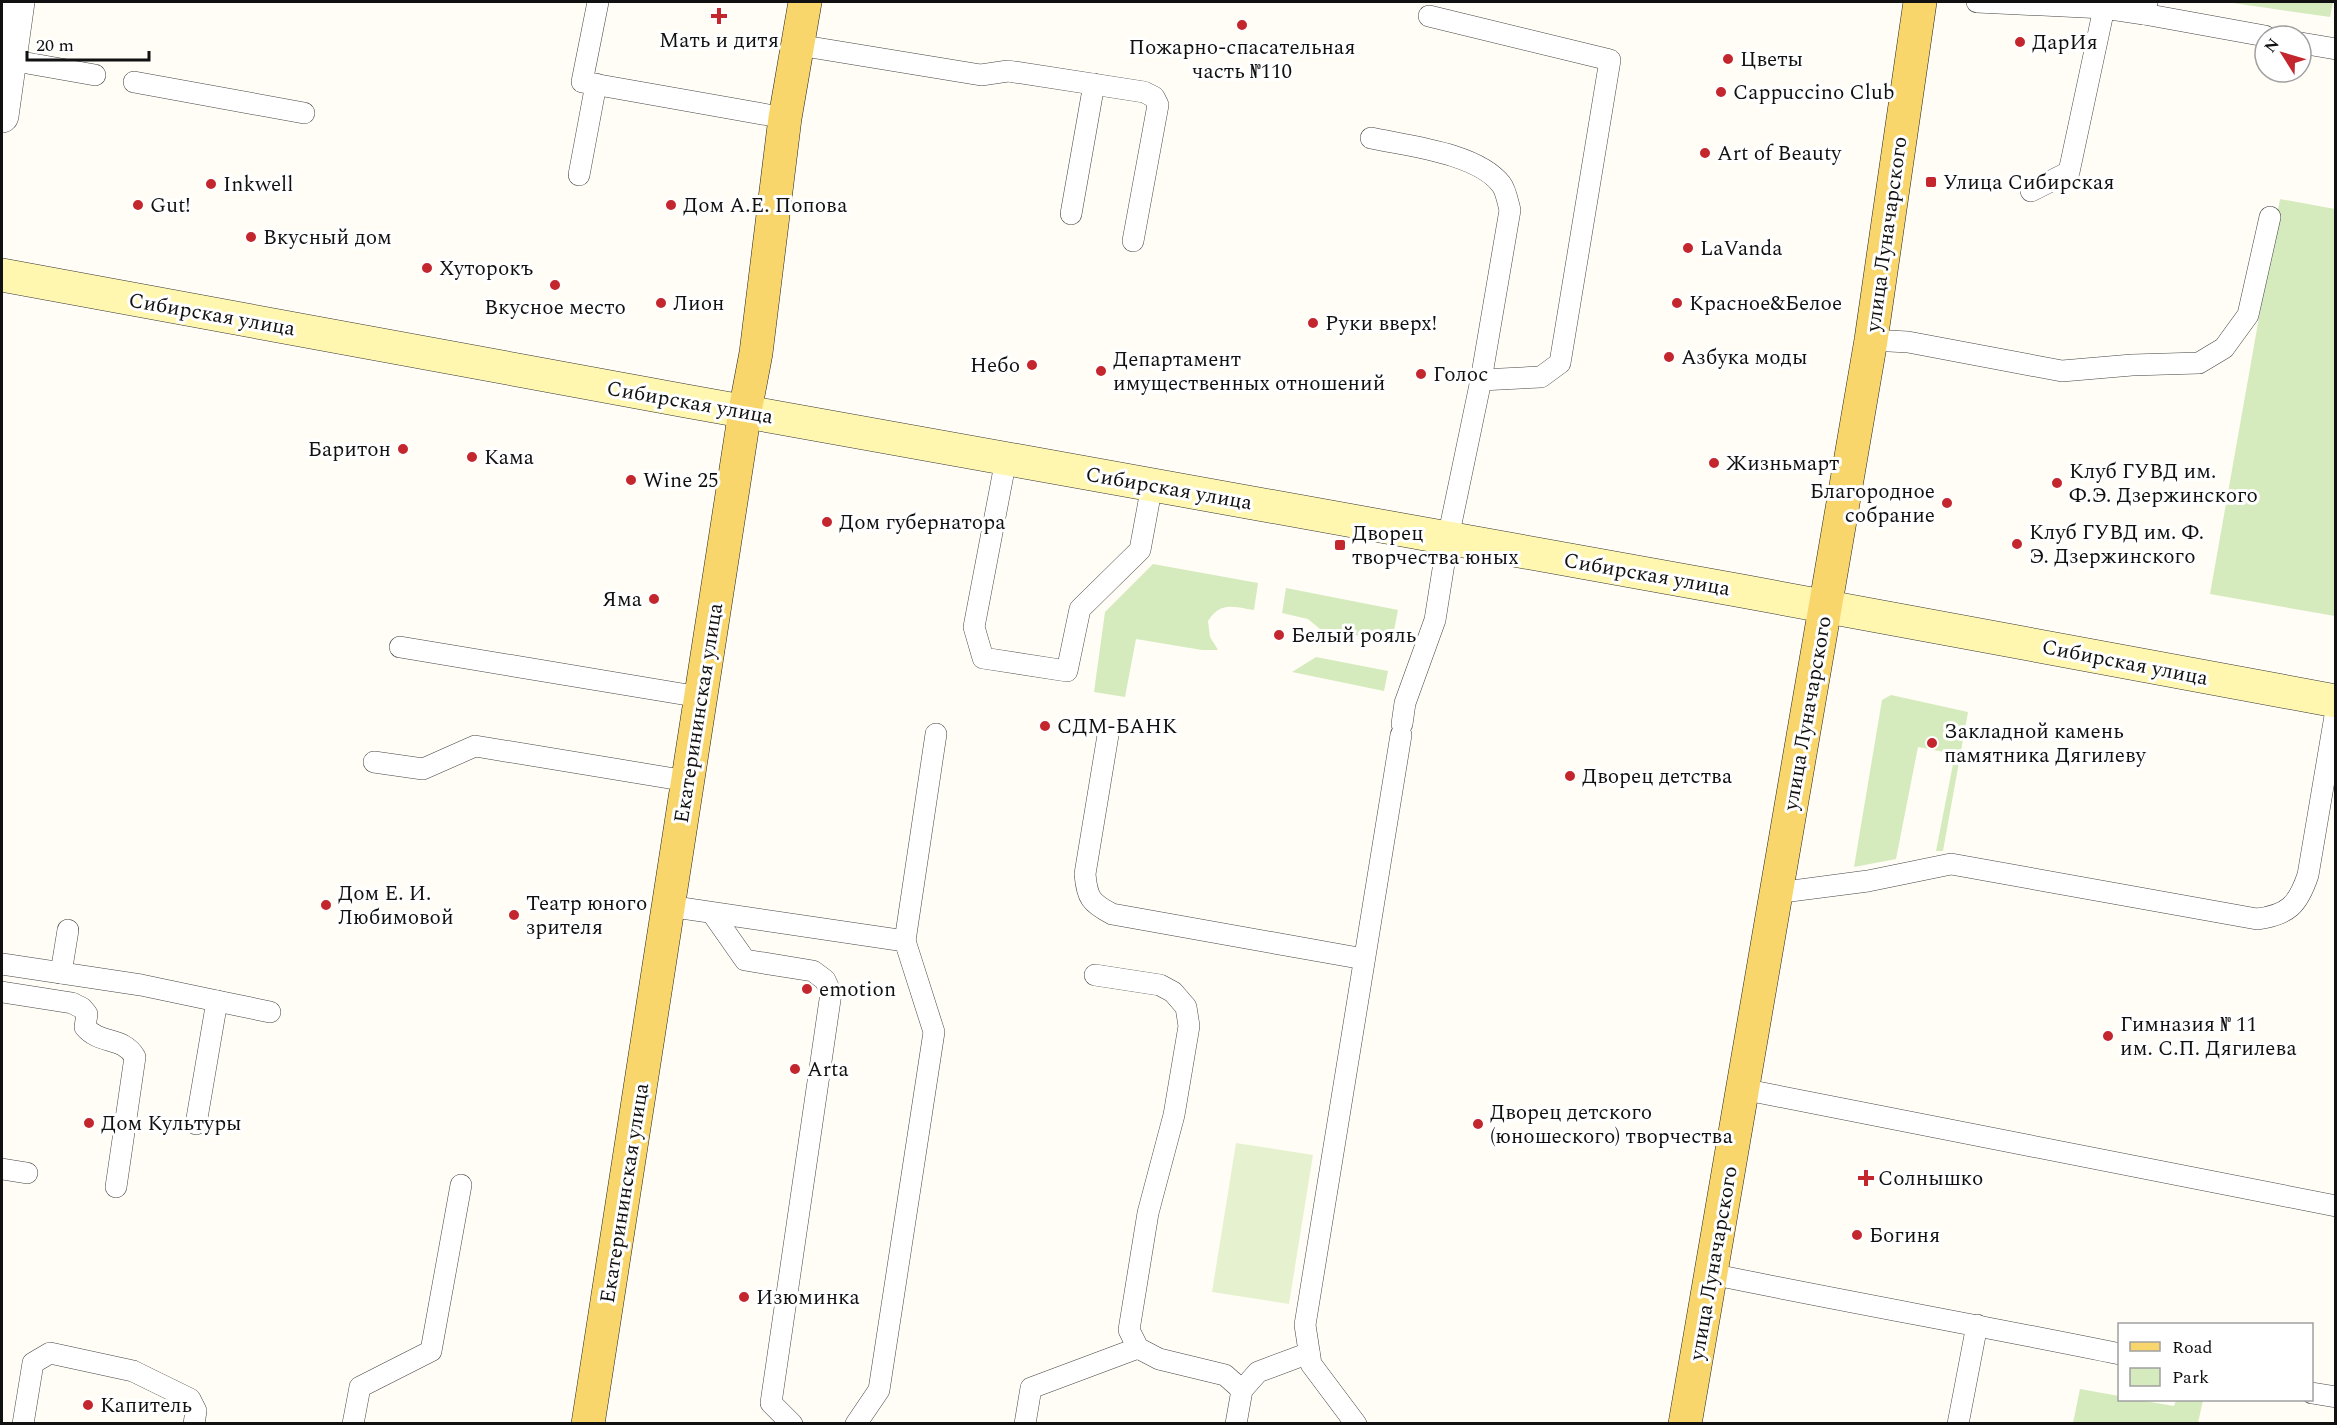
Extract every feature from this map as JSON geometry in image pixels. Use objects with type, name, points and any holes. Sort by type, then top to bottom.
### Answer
[{"type":"main road","name":"Екатерининская улица","points":[[588,1424],[700,697],[756,353],[785,118],[805,2]]},
{"type":"main road","name":"улица Луначарского","points":[[1685,1424],[1870,340],[1920,2]]},
{"type":"main road","name":"Сибирская улица","points":[[2,275],[2336,701]]},
{"type":"street","points":[[2,116],[8,43],[18,2]]},
{"type":"lane","points":[[598,2],[582,82],[785,118]]},
{"type":"lane","points":[[1977,2],[2146,8],[2253,33]]},
{"type":"lane","points":[[2031,191],[2069,172],[2104,8]]},
{"type":"lane","points":[[1429,16],[1610,60],[1560,363],[1541,377],[1481,380]]},
{"type":"lane","points":[[8,43],[95,75]]},
{"type":"lane","points":[[798,45],[981,75],[1008,71],[1144,92],[1154,97],[1158,105],[1133,241]]},
{"type":"lane","points":[[2313,45],[2336,49]]},
{"type":"lane","points":[[134,82],[304,113]]},
{"type":"lane","points":[[579,175],[596,84]]},
{"type":"lane","points":[[1071,214],[1094,84]]},
{"type":"lane","points":[[1356,1424],[1311,1364],[1305,1325],[1405,703],[1435,620],[1448,538],[1481,380],[1510,210],[1503,185],[1483,168],[1454,157],[1371,138]]},
{"type":"lane","points":[[1870,340],[1908,342],[2062,371],[2132,365],[2199,363],[2224,348],[2248,315],[2270,217]]},
{"type":"lane","points":[[1006,459],[974,627],[983,658],[1067,671],[1080,609],[1140,550],[1152,485]]},
{"type":"lane","points":[[400,648],[700,697]]},
{"type":"lane","points":[[1776,893],[1868,881],[1951,864],[2257,919],[2278,916],[2293,906],[2308,875],[2336,710]]},
{"type":"lane","points":[[856,1424],[879,1390],[934,1032],[905,941],[936,734]]},
{"type":"lane","points":[[1108,735],[1085,874],[1086,893],[1096,906],[1112,914],[1364,959]]},
{"type":"lane","points":[[374,762],[423,769],[476,746],[687,782]]},
{"type":"lane","points":[[668,906],[905,941]]},
{"type":"lane","points":[[712,913],[745,960],[813,971],[825,980],[831,993],[771,1403],[792,1424]]},
{"type":"lane","points":[[61,973],[68,930]]},
{"type":"lane","points":[[2,964],[141,985],[270,1012]]},
{"type":"lane","points":[[1095,975],[1160,985],[1173,992],[1186,1007],[1189,1026],[1174,1115],[1148,1213],[1129,1330],[1138,1348],[1159,1359],[1225,1375],[1242,1390]]},
{"type":"lane","points":[[2,992],[72,1003],[82,1008],[87,1014],[85,1027],[92,1035],[120,1042],[131,1049],[135,1057],[116,1187]]},
{"type":"lane","points":[[196,1124],[217,1000]]},
{"type":"lane","points":[[1742,1089],[2336,1206]]},
{"type":"lane","points":[[2,1169],[27,1173]]},
{"type":"lane","points":[[353,1424],[360,1387],[431,1351],[461,1185]]},
{"type":"lane","points":[[1711,1274],[1785,1291],[1977,1325],[2118,1354]]},
{"type":"lane","points":[[1958,1424],[1977,1325]]},
{"type":"lane","points":[[1025,1424],[1031,1388],[1138,1348]]},
{"type":"lane","points":[[22,1424],[33,1363],[50,1353],[133,1371],[190,1399],[196,1411],[194,1424]]},
{"type":"lane","points":[[1236,1424],[1242,1390],[1258,1372],[1309,1353]]},
{"type":"lane","points":[[2313,1393],[2336,1397]]},
{"type":"green space","points":[[2226,2],[2333,2],[2330,17]]},
{"type":"green space","points":[[2280,199],[2335,209],[2335,616],[2210,594]]},
{"type":"green space","points":[[1153,564],[1258,583],[1254,610],[1228,607],[1218,610],[1213,615],[1208,621],[1210,637],[1218,650],[1202,650],[1136,639],[1125,697],[1094,692],[1105,612]]},
{"type":"green space","points":[[1286,588],[1398,610],[1392,641],[1320,629],[1308,619],[1282,613]]},
{"type":"green space","points":[[1316,657],[1388,671],[1384,691],[1292,672]]},
{"type":"green space","points":[[1891,695],[1968,712],[1943,851],[1936,851],[1955,754],[1918,747],[1896,859],[1854,867],[1882,700]]},
{"type":"green space","points":[[1236,1143],[1313,1155],[1289,1304],[1212,1292]]},
{"type":"green space","points":[[2080,1389],[2118,1396],[2118,1401],[2145,1401],[2174,1406],[2176,1401],[2203,1401],[2198,1423],[2073,1423]]},
{"type":"place","name":"Мать и дитя","points":[[719,16]]},
{"type":"place","name":"Пожарно-спасательная часть №110","points":[[1242,25]]},
{"type":"place","name":"ДарИя","points":[[2020,42]]},
{"type":"place","name":"Цветы","points":[[1728,59]]},
{"type":"place","name":"Cappuccino Club","points":[[1721,92]]},
{"type":"place","name":"Art of Beauty","points":[[1705,153]]},
{"type":"place","name":"Улица Сибирская","points":[[1931,182]]},
{"type":"place","name":"Inkwell","points":[[211,184]]},
{"type":"place","name":"Gut!","points":[[138,205]]},
{"type":"place","name":"Дом А.Е. Попова","points":[[671,205]]},
{"type":"place","name":"Вкусный дом","points":[[251,237]]},
{"type":"place","name":"LaVanda","points":[[1688,248]]},
{"type":"place","name":"Хуторокъ","points":[[427,268]]},
{"type":"place","name":"Вкусное место","points":[[555,285]]},
{"type":"place","name":"Лион","points":[[661,303]]},
{"type":"place","name":"Красное&Белое","points":[[1677,303]]},
{"type":"place","name":"Руки вверх!","points":[[1313,323]]},
{"type":"place","name":"Азбука моды","points":[[1669,357]]},
{"type":"place","name":"Небо","points":[[1032,365]]},
{"type":"place","name":"Департамент имущественных отношений","points":[[1101,371]]},
{"type":"place","name":"Голос","points":[[1421,374]]},
{"type":"place","name":"Баритон","points":[[403,449]]},
{"type":"place","name":"Кама","points":[[472,457]]},
{"type":"place","name":"Жизньмарт","points":[[1714,463]]},
{"type":"place","name":"Wine 25","points":[[631,480]]},
{"type":"place","name":"Клуб ГУВД им. Ф.Э. Дзержинского","points":[[2057,483]]},
{"type":"place","name":"Благородное собрание","points":[[1947,503]]},
{"type":"place","name":"Дом губернатора","points":[[827,522]]},
{"type":"place","name":"Клуб ГУВД им. Ф. Э. Дзержинского","points":[[2017,544]]},
{"type":"place","name":"Дворец творчества юных","points":[[1340,545]]},
{"type":"place","name":"Яма","points":[[654,599]]},
{"type":"place","name":"Белый рояль","points":[[1279,635]]},
{"type":"place","name":"СДМ-БАНК","points":[[1045,726]]},
{"type":"place","name":"Закладной камень памятника Дягилеву","points":[[1932,743]]},
{"type":"place","name":"Дворец детства","points":[[1570,776]]},
{"type":"place","name":"Дом Е. И. Любимовой","points":[[326,905]]},
{"type":"place","name":"Театр юного зрителя","points":[[514,915]]},
{"type":"place","name":"emotion","points":[[807,989]]},
{"type":"place","name":"Гимназия № 11 им. С.П. Дягилева","points":[[2108,1036]]},
{"type":"place","name":"Arta","points":[[795,1069]]},
{"type":"place","name":"Дом Культуры","points":[[89,1123]]},
{"type":"place","name":"Дворец детского (юношеского) творчества","points":[[1478,1124]]},
{"type":"place","name":"Солнышко","points":[[1866,1178]]},
{"type":"place","name":"Богиня","points":[[1857,1235]]},
{"type":"place","name":"Изюминка","points":[[744,1297]]},
{"type":"place","name":"Капитель","points":[[88,1405]]}]
